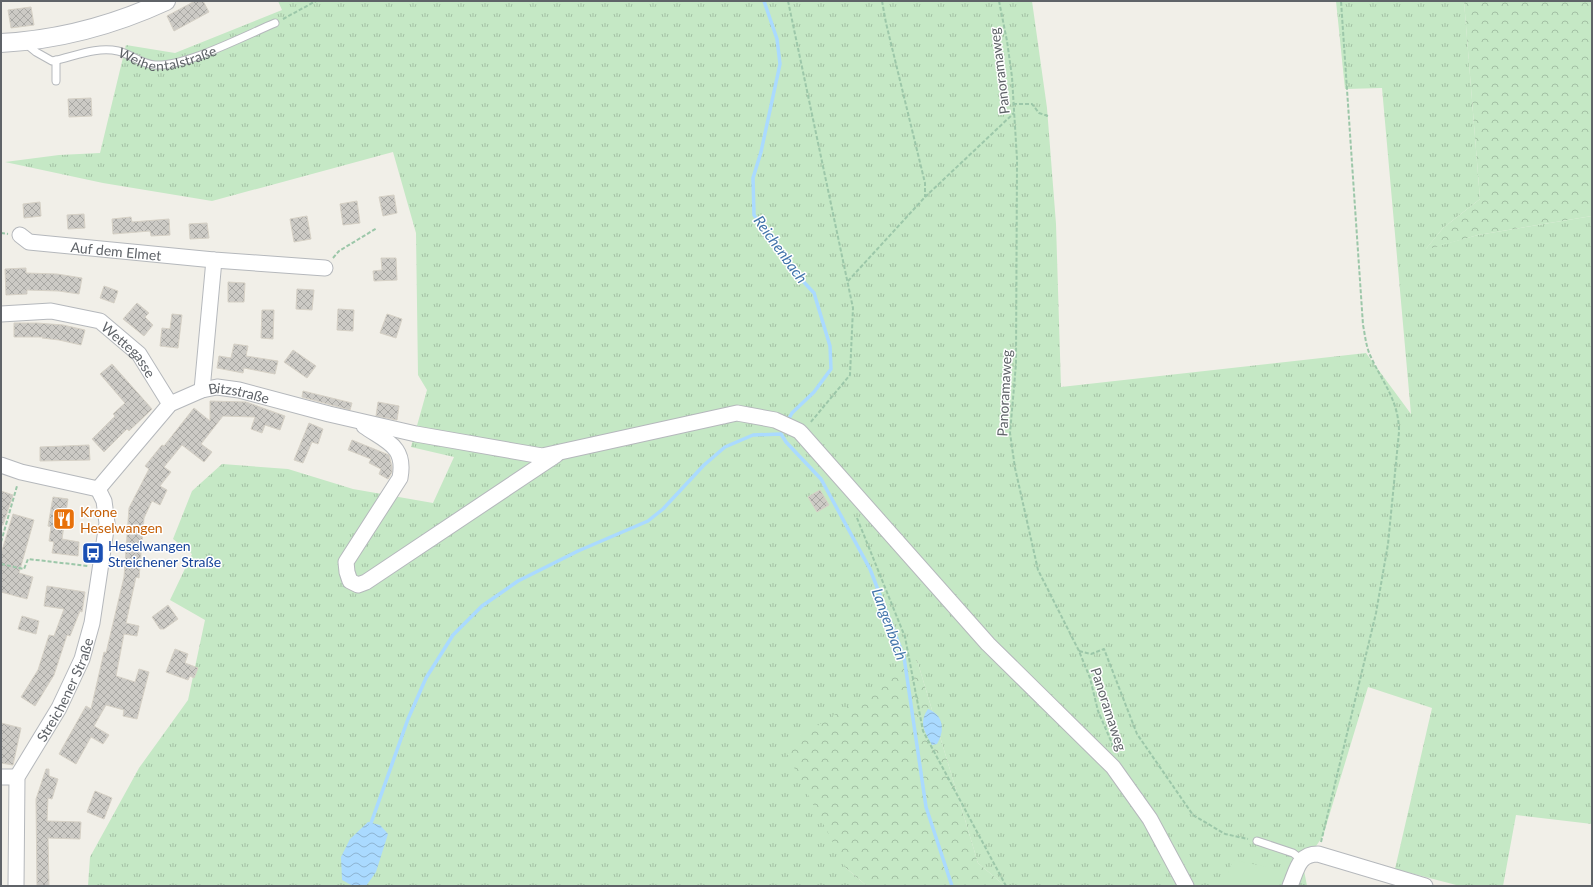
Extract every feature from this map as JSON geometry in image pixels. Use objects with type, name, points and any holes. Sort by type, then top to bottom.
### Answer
[{"type":"street","name":"Weihentalstraße","points":[[1,42],[23,41],[93,29],[166,1]]},
{"type":"street","name":"Auf dem Elmet","points":[[20,235],[29,242],[214,260],[325,268]]},
{"type":"street","points":[[202,390],[214,260]]},
{"type":"street","name":"Wettegasse","points":[[1,314],[51,311],[100,321],[139,354],[170,404]]},
{"type":"street","name":"Bitzstraße","points":[[98,489],[170,404],[202,390],[216,387],[239,390],[416,434],[542,456],[737,413],[775,420],[800,432]]},
{"type":"street","points":[[356,420],[396,448],[401,459],[400,478],[346,562],[350,581],[358,585],[366,582],[560,452]]},
{"type":"street","points":[[800,432],[988,644],[1113,767],[1150,819],[1186,886]]},
{"type":"street","points":[[1,465],[21,472],[98,489]]},
{"type":"street","name":"Streichener Straße","points":[[17,777],[59,708],[82,659],[92,622],[107,523],[104,502],[98,489]]},
{"type":"street","points":[[1,776],[17,777],[16,886]]},
{"type":"street","points":[[1290,886],[1301,859],[1310,854],[1318,854],[1425,886]]},
{"type":"lane","name":"Weihentalstraße","points":[[56,60],[104,50],[119,51],[137,60],[155,65],[178,62],[208,52],[275,23]]},
{"type":"lane","points":[[23,41],[36,52],[52,61],[56,60],[56,81]]},
{"type":"lane","points":[[1257,842],[1292,853],[1301,859]]},
{"type":"path","points":[[275,23],[316,1]]},
{"type":"path","points":[[788,1],[853,308],[850,375],[800,432]]},
{"type":"path","points":[[882,1],[925,183],[925,197]]},
{"type":"path","name":"Panoramaweg","points":[[999,1],[1007,41],[1017,160],[1016,364],[1010,433],[1015,468],[1038,570],[1079,651],[1090,678],[1098,711],[1116,754],[1113,767]]},
{"type":"path","points":[[1318,854],[1376,613],[1388,544],[1399,432],[1399,419],[1396,405],[1370,354],[1363,325],[1341,1]]},
{"type":"path","points":[[1013,104],[1032,104],[1038,113],[1048,116]]},
{"type":"path","points":[[848,281],[925,197],[1014,113]]},
{"type":"path","points":[[325,268],[339,252],[377,228]]},
{"type":"path","points":[[1,542],[21,472]]},
{"type":"path","points":[[854,511],[905,637],[923,732],[1006,886]]},
{"type":"path","points":[[1,564],[24,569],[28,558],[101,567]]},
{"type":"path","points":[[1079,651],[1091,654],[1104,649],[1137,734],[1193,815],[1225,834],[1257,842]]},
{"type":"green space","points":[[278,1],[1032,1],[1047,108],[1056,224],[1061,387],[1366,353],[1411,414],[1382,88],[1345,89],[1336,1],[1464,1],[1480,199],[1443,228],[1426,249],[1478,235],[1592,216],[1592,824],[1516,815],[1503,886],[1460,886],[1395,869],[1432,708],[1368,687],[1323,836],[1303,865],[1307,886],[1005,886],[978,863],[917,660],[846,868],[867,886],[88,886],[90,857],[139,768],[188,700],[205,620],[170,600],[192,554],[173,539],[192,491],[222,464],[288,469],[353,489],[433,503],[454,457],[411,447],[427,390],[418,375],[416,233],[393,152],[212,201],[103,183],[5,162],[59,155],[100,153],[126,45],[175,53],[282,10]]},
{"type":"green space","points":[[1464,1],[1592,1],[1592,216],[1478,235],[1425,250],[1443,228],[1480,199]]},
{"type":"green space","points":[[917,660],[978,863],[1005,886],[867,886],[846,868],[784,748]]},
{"type":"green space","points":[[1233,860],[1286,871],[1279,886],[1223,886]]},
{"type":"water","points":[[928,709],[937,715],[942,724],[940,739],[937,744],[932,745],[925,732],[923,723],[923,719]]},
{"type":"water","points":[[368,822],[380,825],[388,834],[376,872],[366,886],[353,886],[342,880],[341,857],[350,839]]},
{"type":"building","points":[[195,1],[203,1],[209,12],[174,31],[167,16]]},
{"type":"building","points":[[31,7],[34,25],[11,28],[8,10]]},
{"type":"building","points":[[91,98],[92,116],[69,117],[68,99]]},
{"type":"building","points":[[394,195],[397,213],[383,216],[379,197]]},
{"type":"building","points":[[357,201],[360,223],[343,225],[340,204]]},
{"type":"building","points":[[40,202],[41,216],[24,218],[23,204]]},
{"type":"building","points":[[84,214],[85,228],[68,229],[67,215]]},
{"type":"building","points":[[307,216],[311,239],[294,242],[290,219]]},
{"type":"building","points":[[131,217],[132,222],[169,219],[170,235],[151,236],[150,231],[113,234],[112,219]]},
{"type":"building","points":[[207,223],[209,238],[190,239],[189,224]]},
{"type":"building","points":[[381,258],[396,258],[397,280],[374,281],[373,271],[382,270]]},
{"type":"building","points":[[26,268],[26,273],[57,274],[82,278],[79,294],[59,291],[27,290],[27,294],[6,295],[5,269]]},
{"type":"building","points":[[228,282],[245,283],[244,302],[228,302]]},
{"type":"building","points":[[104,286],[118,291],[114,303],[100,298]]},
{"type":"building","points":[[297,289],[314,290],[312,310],[296,309]]},
{"type":"building","points":[[137,303],[149,313],[145,317],[153,325],[144,336],[123,319]]},
{"type":"building","points":[[338,309],[354,310],[353,331],[337,330]]},
{"type":"building","points":[[262,310],[274,310],[273,339],[261,338]]},
{"type":"building","points":[[172,314],[182,315],[178,348],[160,346],[162,328],[170,329]]},
{"type":"building","points":[[387,314],[402,319],[396,338],[380,333]]},
{"type":"building","points":[[14,323],[63,325],[85,330],[81,345],[42,338],[43,337],[14,337]]},
{"type":"building","points":[[234,344],[248,346],[246,356],[278,361],[275,374],[244,368],[243,373],[217,368],[219,356],[231,358]]},
{"type":"building","points":[[293,350],[316,366],[307,378],[284,362]]},
{"type":"building","points":[[112,364],[152,409],[129,431],[127,429],[104,452],[92,439],[115,416],[113,414],[125,403],[100,374]]},
{"type":"building","points":[[303,391],[352,403],[350,410],[302,397]]},
{"type":"building","points":[[210,401],[246,402],[285,416],[280,430],[265,425],[262,433],[251,429],[255,417],[223,416],[201,444],[212,452],[204,462],[182,445],[164,467],[171,472],[160,486],[167,490],[160,505],[152,501],[144,518],[139,578],[136,577],[126,623],[139,626],[137,636],[124,634],[116,676],[135,682],[139,669],[149,672],[137,719],[123,716],[124,710],[106,705],[94,726],[109,735],[103,744],[91,737],[76,764],[59,754],[86,706],[91,709],[104,652],[106,653],[124,577],[129,508],[149,469],[145,466],[162,445],[164,446],[194,408],[210,421]]},
{"type":"building","points":[[378,402],[399,406],[397,420],[376,416]]},
{"type":"building","points":[[309,423],[323,429],[318,444],[312,442],[303,463],[294,460]]},
{"type":"building","points":[[352,440],[389,455],[392,472],[388,479],[379,474],[381,469],[369,463],[371,459],[348,450]]},
{"type":"building","points":[[89,445],[90,460],[40,461],[40,447]]},
{"type":"building","points":[[820,490],[829,505],[817,512],[808,497]]},
{"type":"building","points":[[1,491],[13,495],[3,525],[1,525]]},
{"type":"building","points":[[53,497],[68,499],[62,539],[79,542],[78,556],[52,553],[54,542],[49,541],[51,527],[48,526]]},
{"type":"building","points":[[13,514],[34,520],[19,573],[33,577],[27,599],[1,592],[1,554]]},
{"type":"building","points":[[47,586],[85,592],[82,612],[80,611],[70,636],[67,635],[54,675],[35,706],[21,697],[38,670],[49,635],[54,636],[64,609],[44,606]]},
{"type":"building","points":[[168,605],[178,619],[164,629],[160,629],[152,617]]},
{"type":"building","points":[[22,616],[39,621],[36,634],[18,629]]},
{"type":"building","points":[[175,649],[188,654],[185,663],[198,668],[194,678],[190,676],[188,680],[166,672]]},
{"type":"building","points":[[1,723],[21,728],[13,765],[1,763]]},
{"type":"building","points":[[46,769],[49,769],[49,776],[58,779],[52,799],[48,798],[47,821],[81,822],[80,839],[48,838],[49,886],[37,886],[36,799]]},
{"type":"building","points":[[95,791],[112,798],[104,819],[87,812]]},
{"type":"waterway","name":"Reichenbach","points":[[764,1],[777,39],[780,64],[761,152],[753,178],[754,215],[800,278],[814,293],[830,346],[831,369],[814,392],[792,413],[787,422]]},
{"type":"waterway","name":"Langenbach","points":[[781,434],[786,442],[821,479],[870,569],[904,657],[926,807],[952,886]]},
{"type":"waterway","points":[[370,826],[408,719],[426,678],[453,635],[482,606],[518,581],[578,551],[648,521],[663,509],[704,465],[725,447],[753,435],[781,434]]},
{"type":"place","name":"Krone Heselwangen","points":[[64,519]]},
{"type":"place","name":"Heselwangen Streichener Straße","points":[[93,553]]}]
